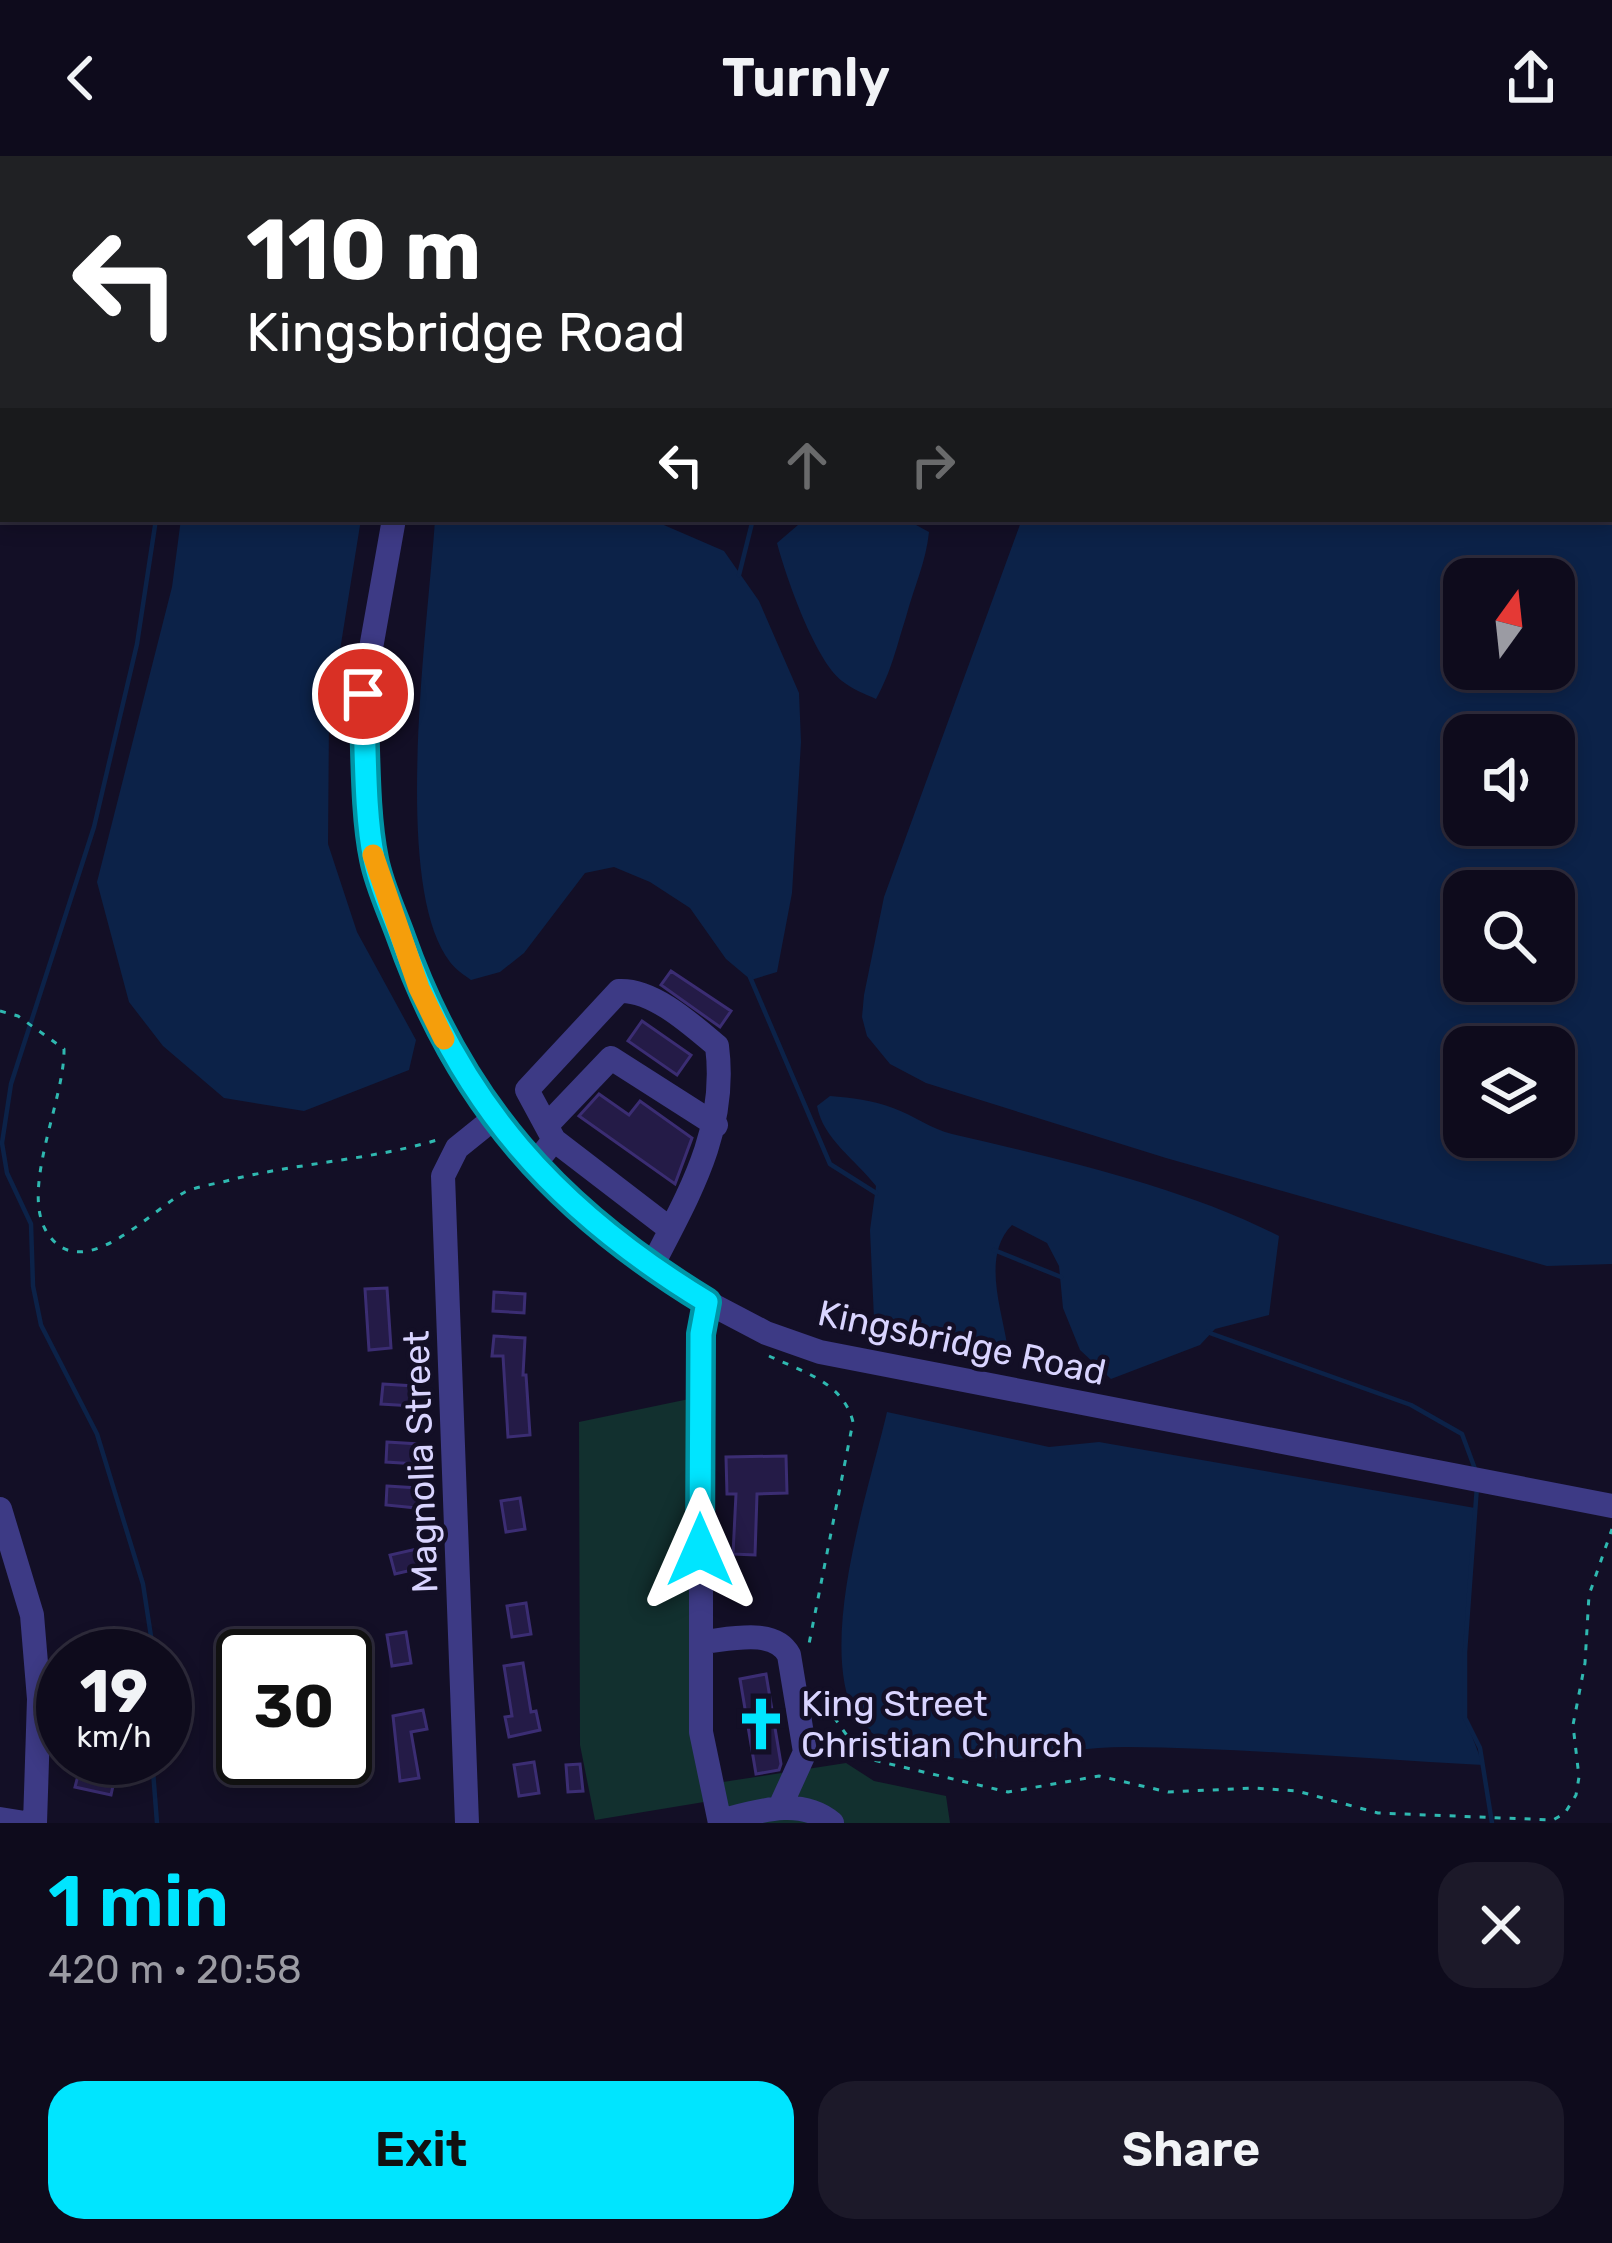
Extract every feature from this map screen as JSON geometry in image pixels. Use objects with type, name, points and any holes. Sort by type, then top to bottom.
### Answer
[{"type":"street","name":"Kingsbridge Road","points":[[393,522],[363,694],[374,858],[419,988],[451,1054],[493,1119],[589,1220],[651,1268],[707,1302],[766,1333],[853,1360],[1612,1506]]},
{"type":"street","points":[[651,1268],[670,1229],[716,1125],[717,1046],[633,991],[619,991],[527,1090],[551,1132],[670,1229]]},
{"type":"street","points":[[580,1034],[716,1125]]},
{"type":"street","points":[[533,1166],[551,1132],[610,1058]]},
{"type":"street","name":"Magnolia Street","points":[[467,1823],[443,1176],[457,1148],[493,1119]]},
{"type":"street","points":[[707,1302],[701,1334],[701,1732],[720,1822],[780,1808],[806,1809],[832,1823]]},
{"type":"street","points":[[0,1509],[32,1615],[39,1699],[35,1823]]},
{"type":"street","points":[[701,1642],[768,1639],[784,1646],[789,1655],[805,1752],[780,1808]]},
{"type":"street","points":[[0,1819],[25,1823]]},
{"type":"path","points":[[0,1011],[18,1016],[56,1040],[64,1054],[39,1208],[46,1230],[66,1248],[102,1248],[187,1192],[444,1138]]},
{"type":"path","points":[[425,1144],[434,1150]]},
{"type":"path","points":[[766,1355],[834,1388],[844,1398],[853,1422],[810,1622],[808,1651]]},
{"type":"path","points":[[815,1689],[855,1747],[873,1760],[1008,1792],[1099,1776],[1168,1792],[1298,1791],[1378,1813],[1552,1820],[1565,1813],[1576,1795],[1579,1777],[1573,1725],[1585,1664],[1589,1595],[1612,1529]]},
{"type":"green space","points":[[689,1399],[690,1721],[704,1802],[595,1820],[580,1745],[579,1422]]},
{"type":"green space","points":[[846,1763],[874,1781],[946,1796],[950,1823],[731,1823],[723,1782]]},
{"type":"water","points":[[181,522],[361,522],[329,719],[328,844],[357,932],[416,1040],[409,1070],[304,1111],[224,1098],[163,1046],[129,1002],[97,882],[172,587]]},
{"type":"water","points":[[435,522],[657,522],[724,551],[759,601],[799,693],[801,742],[792,893],[777,972],[751,980],[726,959],[690,908],[650,882],[614,867],[585,873],[524,953],[500,972],[471,980],[457,969],[432,925],[422,874],[417,814],[421,683]]},
{"type":"water","points":[[802,522],[911,522],[929,532],[893,659],[876,699],[846,684],[822,655],[794,596],[777,543]]},
{"type":"water","points":[[1021,522],[1612,522],[1612,1264],[1547,1266],[1166,1158],[926,1083],[890,1064],[867,1036],[862,1017],[884,897]]},
{"type":"water","points":[[830,1096],[877,1103],[944,1132],[1161,1189],[1279,1236],[1269,1315],[1215,1329],[1200,1345],[1111,1379],[1080,1350],[1063,1308],[1059,1266],[1047,1243],[1012,1225],[1003,1237],[996,1266],[1007,1344],[1001,1352],[981,1352],[874,1319],[870,1230],[876,1186],[820,1118],[817,1106]]},
{"type":"water","points":[[887,1412],[1049,1447],[1099,1442],[1475,1508],[1465,1718],[1483,1765],[1126,1747],[971,1759],[925,1753],[875,1735],[855,1716],[841,1648],[850,1565]]},
{"type":"building","points":[[671,971],[731,1011],[720,1027],[661,985]]},
{"type":"building","points":[[642,1021],[691,1055],[677,1075],[628,1041]]},
{"type":"building","points":[[599,1094],[629,1115],[640,1101],[692,1138],[675,1184],[579,1116]]},
{"type":"building","points":[[387,1288],[391,1348],[369,1350],[365,1289]]},
{"type":"building","points":[[494,1292],[525,1294],[524,1313],[493,1311]]},
{"type":"building","points":[[494,1336],[525,1338],[523,1375],[530,1435],[508,1437],[503,1356],[492,1356]]},
{"type":"building","points":[[383,1384],[414,1386],[413,1406],[381,1404]]},
{"type":"building","points":[[387,1442],[419,1444],[417,1464],[386,1462]]},
{"type":"building","points":[[786,1456],[787,1493],[757,1494],[755,1555],[733,1554],[736,1494],[727,1494],[726,1457]]},
{"type":"building","points":[[387,1486],[418,1488],[417,1508],[386,1505]]},
{"type":"building","points":[[520,1498],[525,1529],[506,1532],[501,1501]]},
{"type":"building","points":[[421,1548],[425,1567],[395,1574],[390,1555]]},
{"type":"building","points":[[526,1603],[531,1634],[512,1637],[507,1606]]},
{"type":"building","points":[[406,1632],[411,1663],[392,1666],[387,1635]]},
{"type":"building","points":[[523,1663],[531,1712],[536,1711],[540,1730],[509,1737],[505,1717],[512,1716],[504,1666]]},
{"type":"building","name":"King Street Christian Church","points":[[766,1674],[781,1764],[779,1770],[756,1774],[740,1679]]},
{"type":"building","points":[[423,1710],[427,1729],[411,1732],[419,1778],[400,1781],[393,1716]]},
{"type":"building","points":[[534,1762],[539,1793],[519,1796],[514,1765]]},
{"type":"building","points":[[580,1764],[583,1791],[568,1792],[566,1765]]},
{"type":"building","points":[[76,1785],[113,1785],[111,1795]]},
{"type":"waterway","points":[[150,1629],[143,1584],[97,1434],[41,1325],[33,1286],[31,1224],[7,1173],[2,1143],[11,1084],[94,827],[137,644],[156,522]]},
{"type":"waterway","points":[[739,575],[752,522]]},
{"type":"waterway","points":[[750,977],[830,1164],[876,1193]]},
{"type":"waterway","points":[[994,1250],[1061,1277]]},
{"type":"waterway","points":[[1207,1332],[1411,1405],[1462,1434],[1475,1469]]},
{"type":"waterway","points":[[1477,1486],[1465,1718],[1480,1748],[1492,1823]]},
{"type":"waterway","points":[[154,1785],[157,1823]]},
{"type":"slow traffic","points":[[373,855],[419,988],[444,1039]]},
{"type":"place","name":"King Street Christian Church","points":[[761,1724]]},
{"type":"route","points":[[363,694],[374,858],[419,988],[451,1054],[493,1119],[576,1209],[651,1268],[707,1302],[701,1334],[700,1550]]}]
